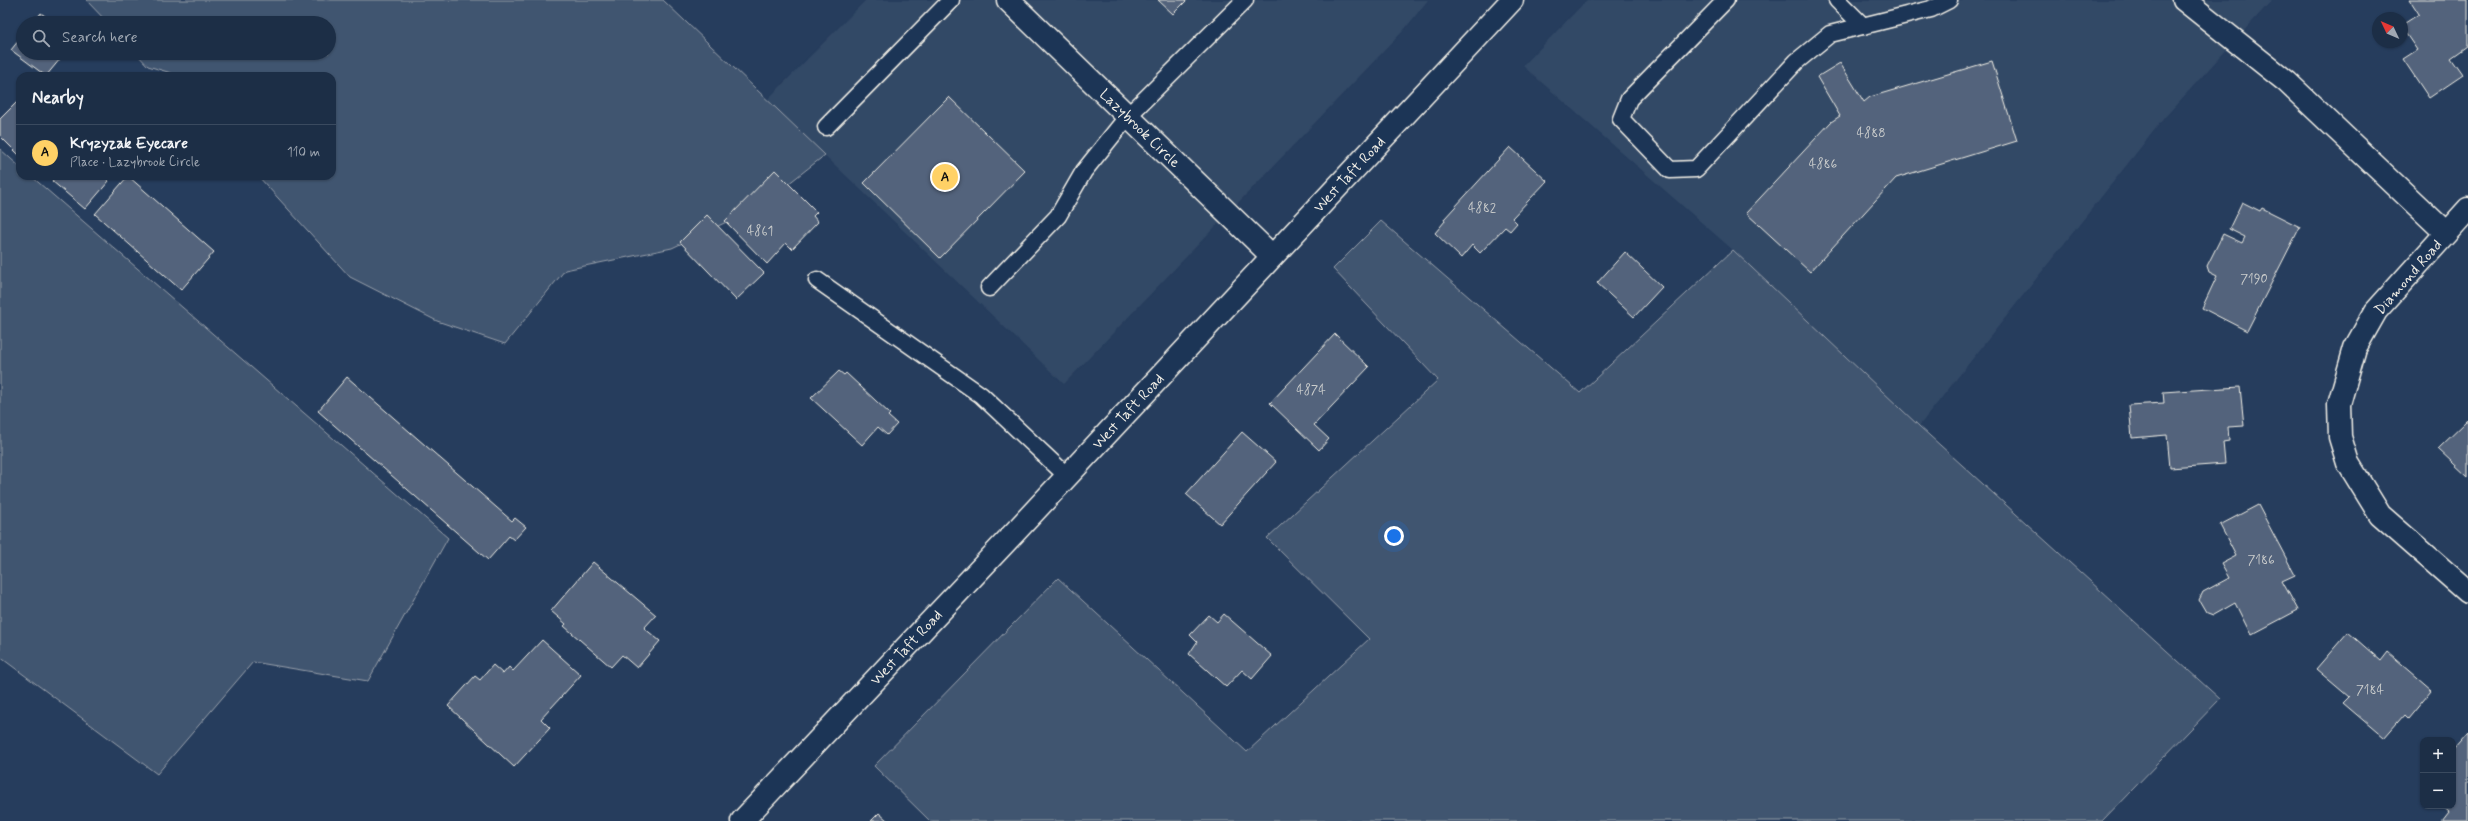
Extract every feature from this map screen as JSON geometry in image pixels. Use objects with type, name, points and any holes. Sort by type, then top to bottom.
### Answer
[{"type":"street","name":"Lazybrook Circle","points":[[1008,0],[1272,256]]},
{"type":"street","name":"West Taft Road","points":[[742,821],[1068,476],[1512,0]]},
{"type":"street","name":"Diamond Road","points":[[2184,0],[2287,82],[2446,233],[2376,311],[2355,348],[2339,404],[2340,437],[2348,463],[2380,515],[2468,592]]},
{"type":"street","points":[[2446,233],[2468,209]]},
{"type":"lane","points":[[826,127],[951,0]]},
{"type":"lane","points":[[990,288],[1058,216],[1084,171],[1128,116],[1245,0]]},
{"type":"lane","points":[[1726,0],[1629,100],[1621,119],[1670,170],[1696,169],[1797,61],[1830,34],[1932,9],[1949,0]]},
{"type":"lane","points":[[1837,0],[1863,26]]},
{"type":"lane","points":[[817,280],[982,395],[1068,476]]},
{"type":"shaded area","points":[[86,0],[663,0],[825,155],[760,206],[672,248],[565,270],[505,344],[437,321],[350,277],[262,180],[336,180],[336,72],[168,72],[148,66],[142,60],[336,60],[336,16],[101,16]]},
{"type":"shaded area","points":[[866,0],[1428,0],[1403,31],[1064,384],[767,100]]},
{"type":"shaded area","points":[[1587,0],[2272,0],[2164,118],[1919,426],[1733,250],[1523,66]]},
{"type":"shaded area","points":[[0,149],[16,163],[16,180],[36,180],[448,538],[368,681],[253,662],[157,774],[0,657]]},
{"type":"shaded area","points":[[1381,221],[1580,393],[1733,250],[1919,426],[2220,699],[2102,821],[930,821],[874,766],[1058,578],[1247,752],[1369,639],[1267,538],[1438,380],[1333,269]]},
{"type":"building","points":[[1158,0],[1187,0],[1173,14]]},
{"type":"building","points":[[2410,0],[2468,0],[2468,46],[2451,58],[2463,75],[2429,98],[2403,59],[2417,50],[2408,37],[2408,21],[2419,14]]},
{"type":"building","points":[[16,44],[16,54],[11,50]]},
{"type":"building","points":[[24,60],[59,60],[49,72],[41,72]]},
{"type":"building","points":[[1992,61],[2017,141],[1896,178],[1810,272],[1746,213],[1831,122],[1840,116],[1817,77],[1840,63],[1864,102],[1870,97]]},
{"type":"building","points":[[949,97],[1025,171],[940,258],[864,183]]},
{"type":"building","points":[[16,103],[16,152],[0,136],[0,119]]},
{"type":"building","points":[[1510,147],[1547,181],[1512,218],[1517,223],[1510,231],[1505,227],[1480,253],[1472,245],[1461,258],[1435,233],[1445,221],[1444,219]]},
{"type":"building","points":[[775,170],[817,212],[813,216],[818,222],[792,249],[786,243],[767,264],[725,221]]},
{"type":"building","points":[[108,180],[109,181],[85,209],[52,181]]},
{"type":"building","points":[[125,180],[133,180],[214,252],[181,290],[95,214]]},
{"type":"building","points":[[2242,202],[2260,211],[2262,208],[2300,227],[2247,331],[2202,308],[2217,276],[2209,272],[2207,266],[2223,234],[2242,243],[2245,237],[2229,229]]},
{"type":"building","points":[[707,215],[764,273],[736,300],[680,242]]},
{"type":"building","points":[[1625,252],[1662,287],[1634,317],[1597,283]]},
{"type":"building","points":[[1335,334],[1369,367],[1314,425],[1329,439],[1319,450],[1270,403]]},
{"type":"building","points":[[839,371],[844,375],[846,373],[890,414],[888,416],[897,424],[887,435],[878,427],[862,445],[811,398]]},
{"type":"building","points":[[347,377],[512,521],[515,518],[526,527],[514,540],[509,536],[488,560],[318,411]]},
{"type":"building","points":[[2240,387],[2244,426],[2228,427],[2229,441],[2223,442],[2225,464],[2170,468],[2167,435],[2132,438],[2129,405],[2164,403],[2163,392]]},
{"type":"building","points":[[2468,420],[2468,477],[2438,449]]},
{"type":"building","points":[[1242,432],[1276,462],[1220,524],[1186,494]]},
{"type":"building","points":[[2258,505],[2295,575],[2282,581],[2298,610],[2251,635],[2235,603],[2214,615],[2206,612],[2199,600],[2203,592],[2229,578],[2221,564],[2236,556],[2220,525]]},
{"type":"building","points":[[593,562],[656,615],[644,628],[660,641],[637,668],[622,655],[611,667],[564,626],[566,624],[551,611]]},
{"type":"building","points":[[1224,614],[1272,656],[1252,679],[1242,670],[1226,687],[1189,654],[1197,642],[1190,635],[1209,615],[1217,622]]},
{"type":"building","points":[[2348,632],[2381,661],[2388,652],[2432,690],[2408,719],[2404,715],[2384,738],[2343,703],[2349,697],[2316,669]]},
{"type":"building","points":[[542,640],[581,675],[541,719],[550,728],[514,767],[448,706],[475,676],[480,680],[493,665],[503,674],[509,667],[513,671]]},
{"type":"building","points":[[2468,733],[2468,821],[2441,821],[2448,812],[2444,809],[2456,809],[2456,747]]},
{"type":"building","points":[[879,813],[888,821],[871,821]]},
{"type":"place","name":"Kryzyzak Eyecare","points":[[945,177]]}]
